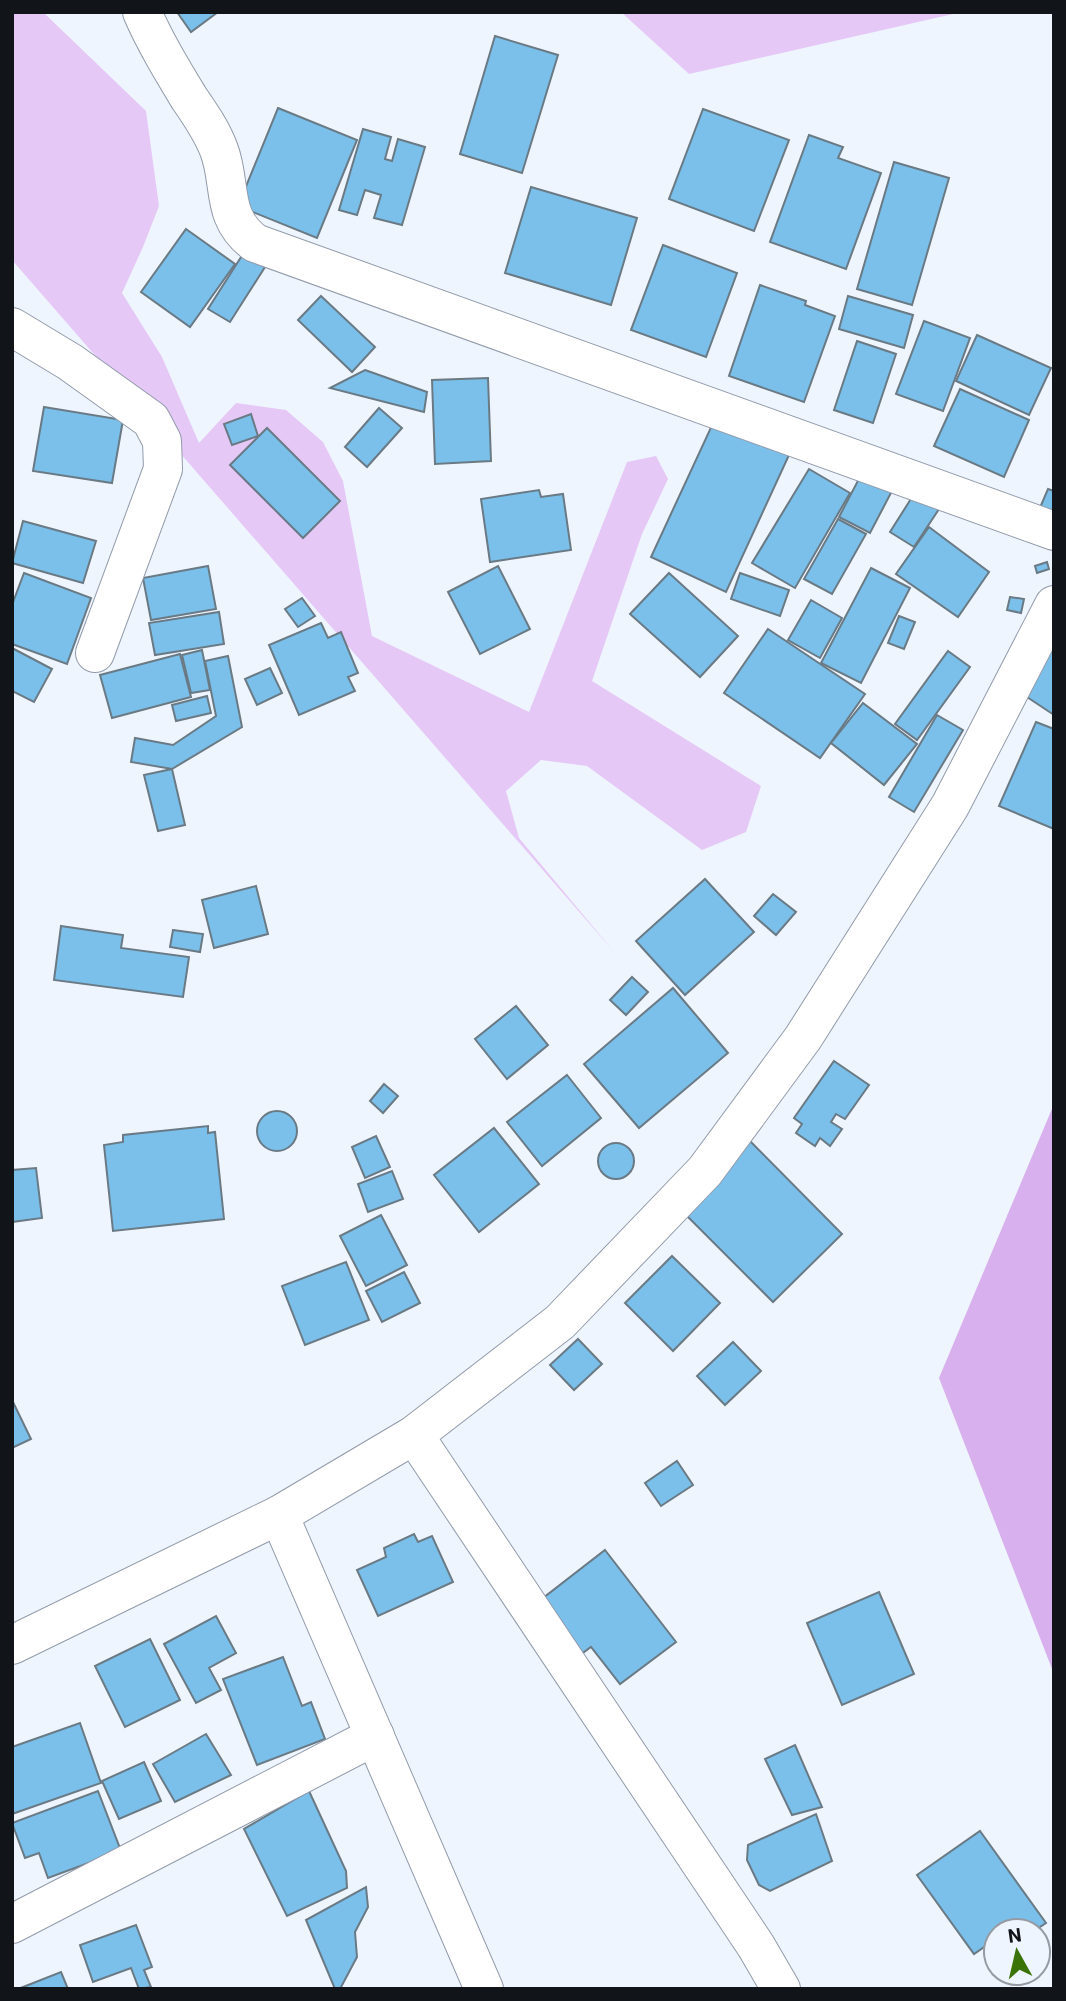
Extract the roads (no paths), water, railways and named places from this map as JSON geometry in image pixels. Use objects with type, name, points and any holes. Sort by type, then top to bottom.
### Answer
[{"type":"street","points":[[142,12],[165,58],[214,138],[220,153],[229,204],[237,225],[255,243],[1054,531]]},
{"type":"street","points":[[12,327],[70,362],[150,420],[162,441],[163,469],[95,653]]},
{"type":"street","points":[[12,1645],[279,1515],[414,1435],[561,1322],[705,1171],[803,1038],[950,806],[1054,605]]},
{"type":"street","points":[[414,1435],[748,1934],[781,1989]]},
{"type":"street","points":[[279,1515],[484,1989]]},
{"type":"street","points":[[12,1924],[374,1736]]}]
